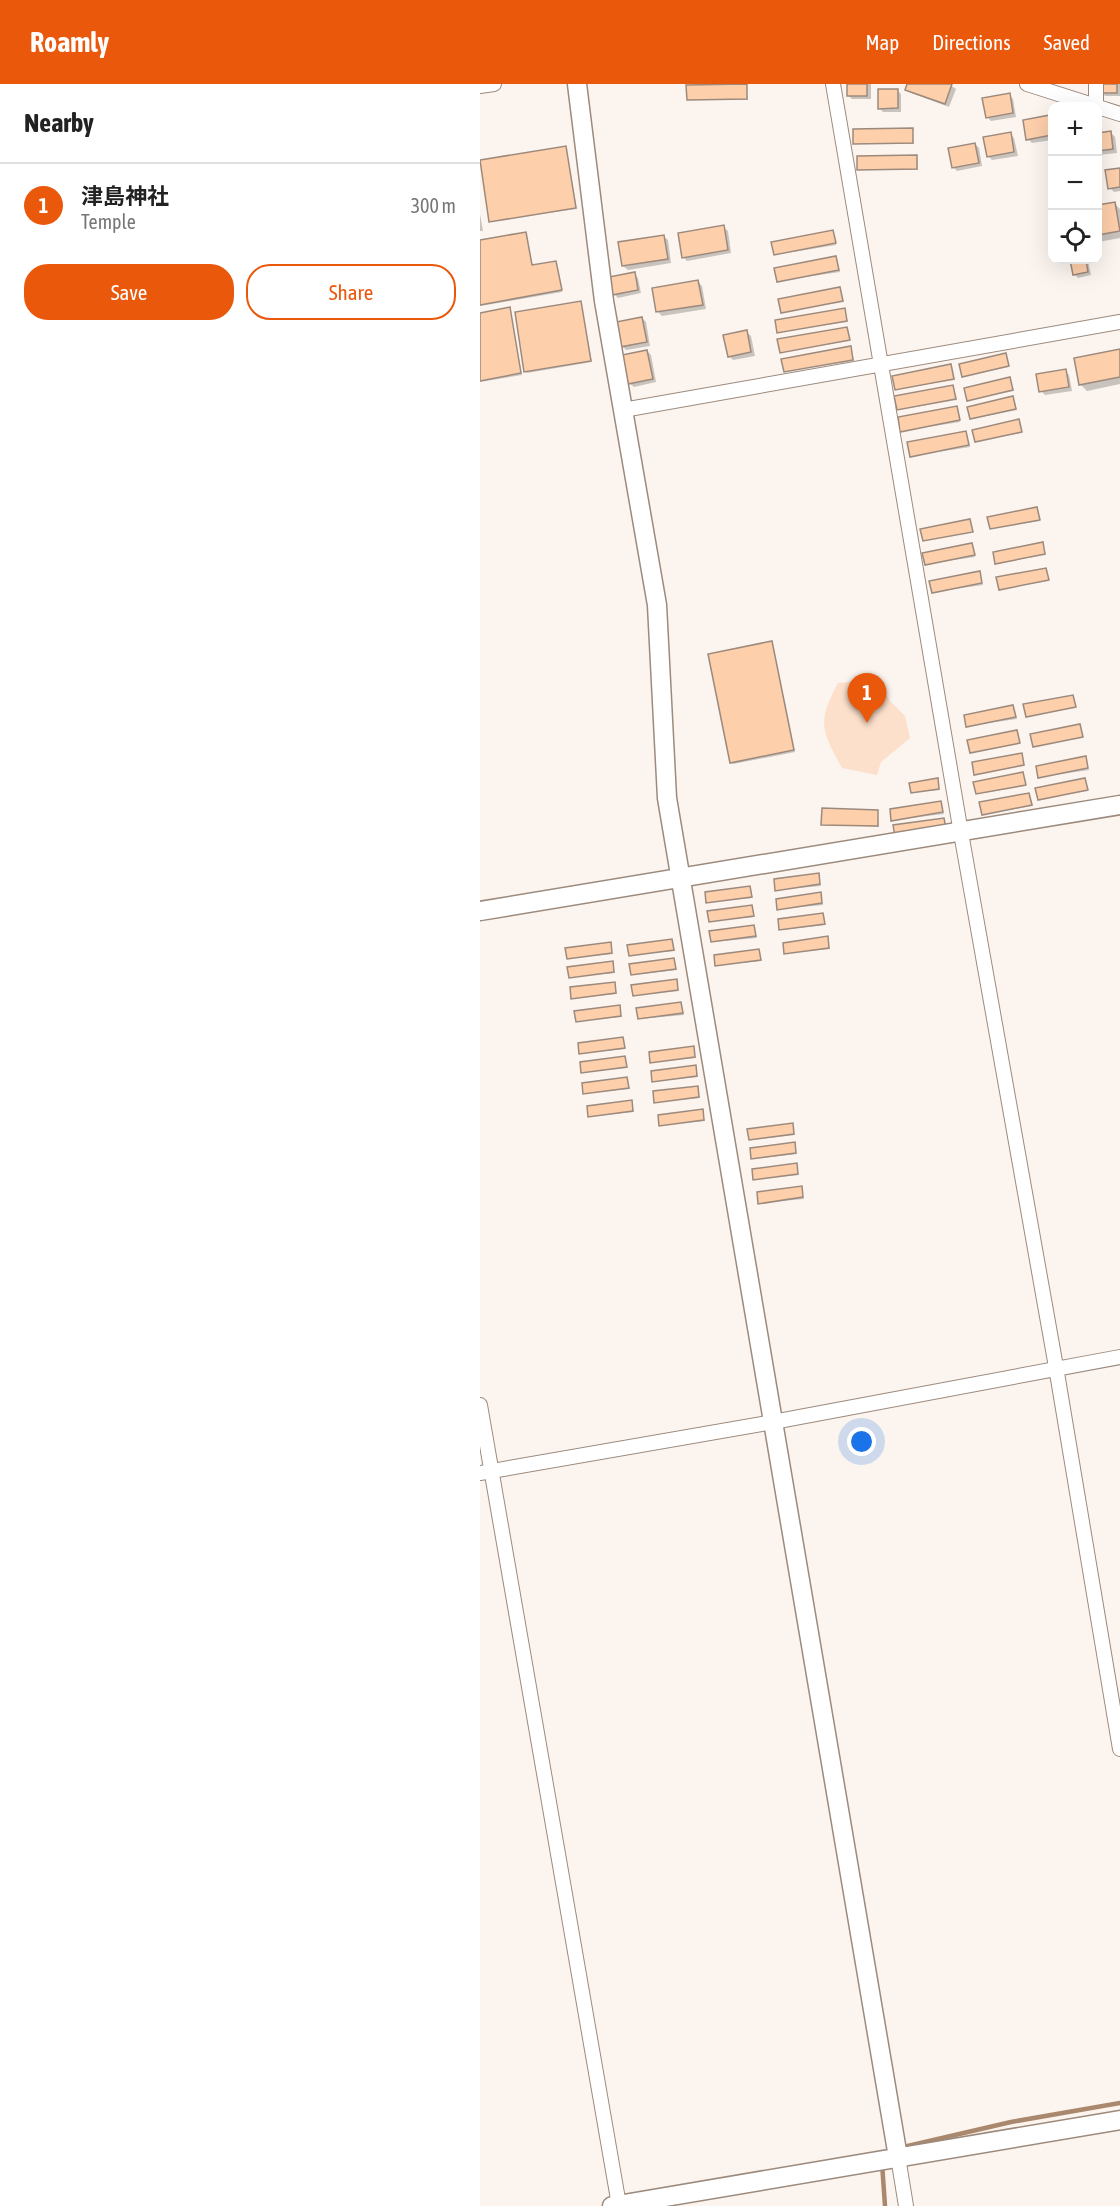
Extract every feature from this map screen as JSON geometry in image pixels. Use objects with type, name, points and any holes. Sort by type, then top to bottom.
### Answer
[{"type":"street","points":[[480,86],[494,84]]},
{"type":"street","points":[[577,84],[604,301],[657,605],[664,774],[679,876],[906,2206]]},
{"type":"street","points":[[833,84],[961,833],[1056,1367],[1120,1749]]},
{"type":"street","points":[[1027,84],[1082,102]]},
{"type":"street","points":[[1095,84],[1097,102]]},
{"type":"street","points":[[1102,109],[1120,114]]},
{"type":"street","points":[[623,410],[1120,322]]},
{"type":"street","points":[[480,911],[679,876],[961,833],[1120,805]]},
{"type":"street","points":[[485,1472],[773,1422],[1056,1367],[1120,1357]]},
{"type":"street","points":[[480,1405],[485,1472],[542,1753],[616,2205],[1120,2120]]},
{"type":"shaded area","points":[[878,679],[890,701],[905,716],[910,738],[881,762],[877,775],[842,768],[824,726],[824,717],[831,696],[838,683]]},
{"type":"building","points":[[747,84],[747,99],[687,100],[686,85]]},
{"type":"building","points":[[847,84],[867,84],[867,96],[847,96]]},
{"type":"building","points":[[907,84],[952,84],[945,104],[905,90]]},
{"type":"building","points":[[1100,84],[1117,84],[1117,93],[1100,93]]},
{"type":"building","points":[[878,89],[898,89],[898,108],[878,109]]},
{"type":"building","points":[[1010,93],[1013,113],[986,118],[982,98]]},
{"type":"building","points":[[1048,115],[1048,136],[1026,140],[1023,120]]},
{"type":"building","points":[[913,128],[913,143],[853,144],[853,129]]},
{"type":"building","points":[[1111,131],[1113,149],[1102,150],[1102,132]]},
{"type":"building","points":[[1011,132],[1014,152],[987,157],[983,137]]},
{"type":"building","points":[[975,143],[979,163],[952,168],[948,148]]},
{"type":"building","points":[[566,146],[576,208],[489,222],[480,160]]},
{"type":"building","points":[[917,155],[917,169],[857,170],[857,156]]},
{"type":"building","points":[[1120,168],[1120,187],[1108,189],[1105,170]]},
{"type":"building","points":[[1115,202],[1120,231],[1102,234],[1102,204]]},
{"type":"building","points":[[724,225],[728,250],[682,258],[678,233]]},
{"type":"building","points":[[833,230],[836,243],[774,255],[771,242]]},
{"type":"building","points":[[526,232],[532,265],[556,261],[562,290],[480,305],[480,240]]},
{"type":"building","points":[[664,235],[668,259],[622,266],[618,242]]},
{"type":"building","points":[[836,256],[839,270],[777,282],[774,268]]},
{"type":"building","points":[[1071,264],[1087,264],[1088,272],[1073,275]]},
{"type":"building","points":[[635,272],[638,290],[612,295],[609,277]]},
{"type":"building","points":[[698,280],[703,305],[656,312],[652,288]]},
{"type":"building","points":[[840,287],[843,301],[781,313],[778,299]]},
{"type":"building","points":[[581,301],[591,361],[524,372],[515,312]]},
{"type":"building","points":[[510,307],[521,373],[480,381],[480,313]]},
{"type":"building","points":[[845,308],[847,321],[777,333],[775,320]]},
{"type":"building","points":[[642,317],[647,342],[620,347],[616,322]]},
{"type":"building","points":[[847,327],[850,340],[780,353],[777,339]]},
{"type":"building","points":[[747,330],[751,352],[728,357],[723,335]]},
{"type":"building","points":[[851,346],[853,360],[784,372],[781,359]]},
{"type":"building","points":[[1120,349],[1120,377],[1079,385],[1074,358]]},
{"type":"building","points":[[647,350],[653,379],[628,384],[622,355]]},
{"type":"building","points":[[1006,353],[1009,366],[962,377],[959,364]]},
{"type":"building","points":[[951,364],[954,379],[895,390],[892,376]]},
{"type":"building","points":[[1066,369],[1069,387],[1039,392],[1036,374]]},
{"type":"building","points":[[1010,377],[1013,390],[967,401],[964,388]]},
{"type":"building","points":[[953,385],[956,399],[897,410],[894,396]]},
{"type":"building","points":[[1013,396],[1016,409],[970,419],[967,407]]},
{"type":"building","points":[[957,406],[960,420],[900,432],[898,417]]},
{"type":"building","points":[[1019,419],[1022,432],[975,442],[972,430]]},
{"type":"building","points":[[966,431],[969,445],[910,457],[907,442]]},
{"type":"building","points":[[1037,507],[1040,520],[990,529],[987,517]]},
{"type":"building","points":[[970,519],[973,532],[923,541],[920,529]]},
{"type":"building","points":[[1043,542],[1045,554],[995,564],[993,552]]},
{"type":"building","points":[[972,543],[975,555],[925,565],[922,553]]},
{"type":"building","points":[[1046,568],[1049,580],[999,590],[996,577]]},
{"type":"building","points":[[980,571],[982,583],[932,593],[929,581]]},
{"type":"building","points":[[772,641],[794,750],[730,763],[708,654]]},
{"type":"building","points":[[1073,695],[1076,707],[1026,717],[1023,704]]},
{"type":"building","points":[[1013,705],[1016,717],[966,727],[964,715]]},
{"type":"building","points":[[1080,724],[1083,737],[1033,747],[1030,734]]},
{"type":"building","points":[[1017,730],[1020,743],[970,753],[967,740]]},
{"type":"building","points":[[1022,753],[1024,765],[974,775],[972,762]]},
{"type":"building","points":[[1086,756],[1088,768],[1038,778],[1036,766]]},
{"type":"building","points":[[1023,772],[1026,785],[976,794],[973,782]]},
{"type":"building","points":[[938,778],[939,789],[911,793],[909,783]]},
{"type":"building","points":[[1085,778],[1088,790],[1038,800],[1035,788]]},
{"type":"building","points":[[1029,793],[1032,805],[982,815],[979,802]]},
{"type":"building","points":[[941,801],[943,812],[891,821],[890,809]]},
{"type":"building","points":[[822,808],[878,810],[878,826],[821,825]]},
{"type":"building","points":[[944,818],[946,829],[895,837],[893,825]]},
{"type":"building","points":[[819,873],[820,884],[775,891],[774,879]]},
{"type":"building","points":[[750,886],[752,897],[706,903],[705,892]]},
{"type":"building","points":[[821,892],[822,903],[777,910],[776,899]]},
{"type":"building","points":[[752,905],[754,916],[709,922],[707,911]]},
{"type":"building","points":[[823,913],[825,924],[779,930],[778,919]]},
{"type":"building","points":[[754,925],[756,936],[711,942],[709,931]]},
{"type":"building","points":[[828,936],[829,948],[784,954],[783,943]]},
{"type":"building","points":[[672,939],[674,950],[629,956],[627,945]]},
{"type":"building","points":[[611,942],[612,953],[567,959],[565,948]]},
{"type":"building","points":[[759,949],[761,960],[715,966],[714,955]]},
{"type":"building","points":[[674,958],[676,969],[631,975],[629,964]]},
{"type":"building","points":[[613,961],[614,972],[569,978],[567,967]]},
{"type":"building","points":[[677,979],[678,990],[633,996],[631,985]]},
{"type":"building","points":[[615,982],[616,993],[571,999],[570,987]]},
{"type":"building","points":[[681,1002],[683,1013],[638,1019],[636,1008]]},
{"type":"building","points":[[620,1005],[621,1016],[576,1022],[574,1011]]},
{"type":"building","points":[[623,1037],[625,1048],[579,1054],[578,1043]]},
{"type":"building","points":[[694,1046],[695,1057],[650,1063],[649,1052]]},
{"type":"building","points":[[625,1056],[627,1067],[581,1073],[580,1062]]},
{"type":"building","points":[[696,1065],[697,1076],[652,1082],[651,1071]]},
{"type":"building","points":[[627,1077],[629,1088],[583,1094],[582,1083]]},
{"type":"building","points":[[698,1086],[699,1097],[654,1103],[653,1091]]},
{"type":"building","points":[[632,1100],[633,1111],[588,1117],[587,1106]]},
{"type":"building","points":[[703,1109],[704,1120],[659,1126],[658,1115]]},
{"type":"building","points":[[793,1123],[794,1134],[749,1140],[747,1129]]},
{"type":"building","points":[[795,1142],[796,1153],[751,1159],[750,1148]]},
{"type":"building","points":[[797,1163],[798,1174],[753,1180],[752,1169]]},
{"type":"building","points":[[802,1186],[803,1197],[758,1204],[757,1192]]},
{"type":"waterway","points":[[899,2148],[1011,2122],[1120,2103]]},
{"type":"waterway","points":[[882,2163],[885,2206]]},
{"type":"place","name":"津島神社","points":[[867,723]]}]
